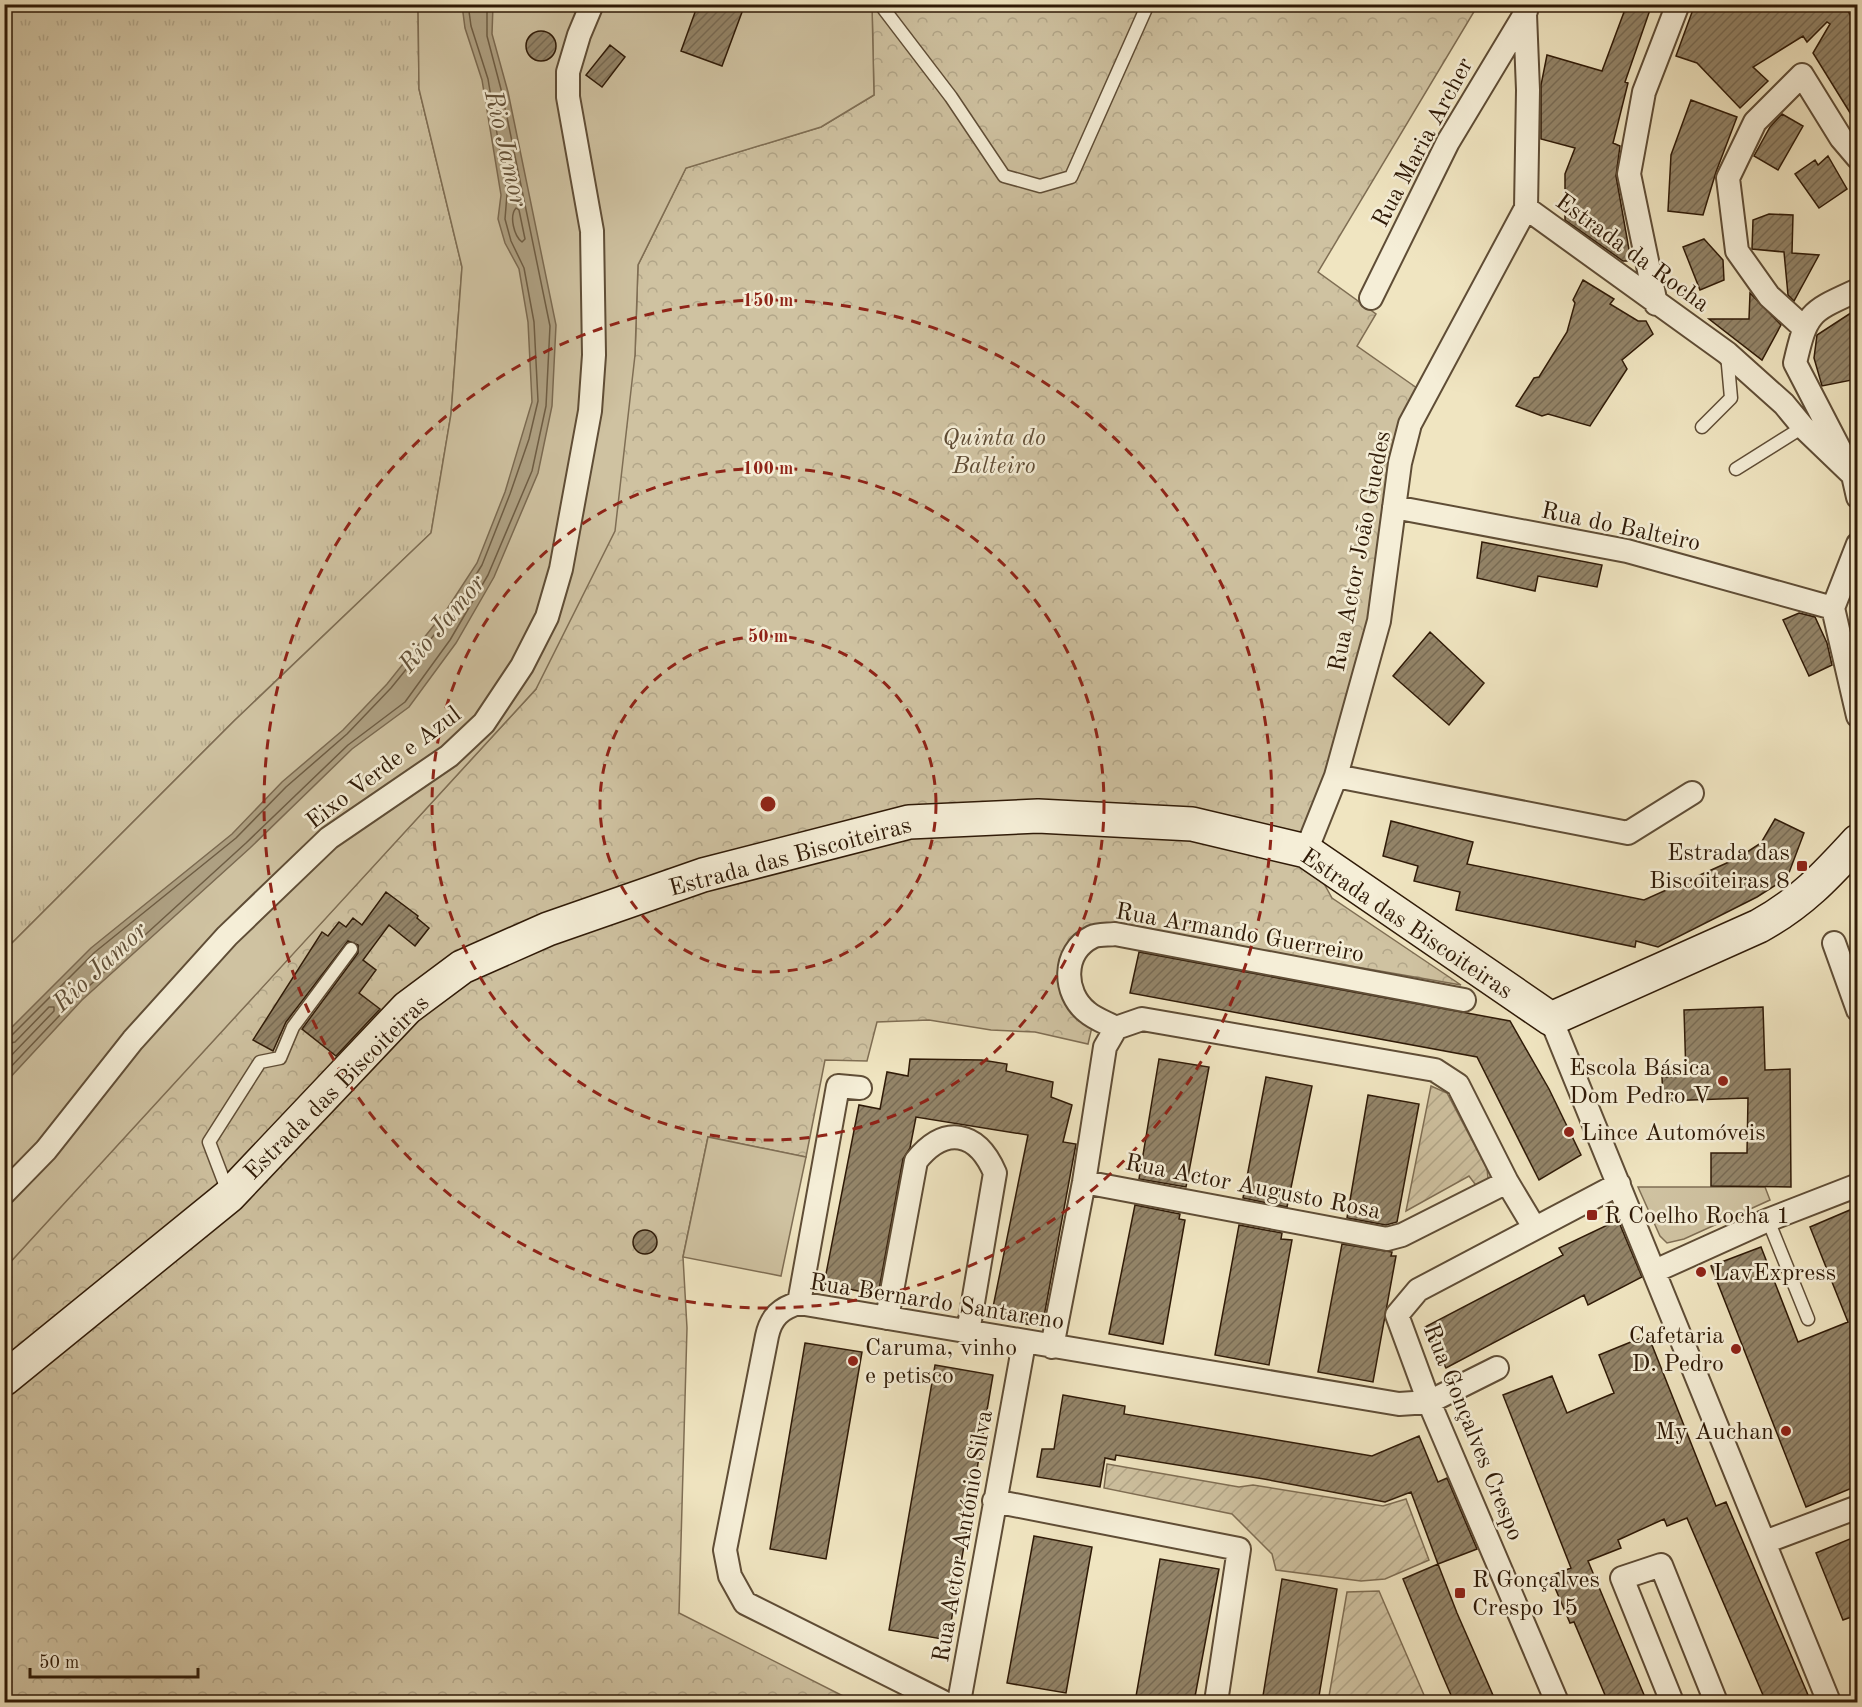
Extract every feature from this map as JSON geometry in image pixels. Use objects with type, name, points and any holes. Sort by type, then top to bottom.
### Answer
[{"type":"street","name":"Eixo Verde e Azul","points":[[5,1193],[46,1150],[133,1040],[227,936],[329,838],[449,756],[484,723],[522,666],[548,616],[561,569],[590,411],[594,355],[592,231],[568,97],[568,72],[579,35],[592,4]]},
{"type":"street","points":[[1656,304],[1629,174],[1644,92],[1678,4]]},
{"type":"street","name":"Estrada da Rocha","points":[[1527,9],[1526,208],[1727,353],[1784,404],[1803,427],[1855,475]]},
{"type":"street","name":"Rua Maria Archer","points":[[1371,298],[1448,142],[1527,9]]},
{"type":"street","points":[[1803,327],[1769,296],[1737,251],[1728,178],[1755,122],[1802,75],[1841,138],[1857,158]]},
{"type":"street","name":"Rua Actor João Guedes","points":[[1306,851],[1336,776],[1378,621],[1400,464],[1410,424],[1526,208]]},
{"type":"street","points":[[1857,290],[1820,308],[1803,327],[1795,363],[1855,475],[1857,497]]},
{"type":"street","name":"Rua do Balteiro","points":[[1394,507],[1627,551],[1833,608]]},
{"type":"street","points":[[1857,544],[1833,608],[1857,716]]},
{"type":"street","points":[[1336,776],[1628,833],[1692,793]]},
{"type":"street","name":"Estrada das Biscoiteiras","points":[[4,1379],[229,1196],[407,1008],[462,967],[548,929],[704,875],[909,822],[1038,816],[1192,824],[1306,851],[1551,1019]]},
{"type":"street","points":[[1829,1702],[1551,1019],[1788,911],[1813,890],[1857,841]]},
{"type":"street","name":"Rua Armando Guerreiro","points":[[1116,1028],[1087,1012],[1073,995],[1068,973],[1076,950],[1093,936],[1115,934],[1464,1000]]},
{"type":"street","points":[[1834,943],[1857,1010]]},
{"type":"street","points":[[1052,1347],[1084,1182],[1105,1047],[1116,1028],[1142,1019],[1436,1070],[1458,1085],[1507,1182],[1534,1227],[1619,1184]]},
{"type":"street","points":[[799,1303],[838,1086],[860,1088]]},
{"type":"street","points":[[887,1318],[916,1161],[928,1146],[940,1139],[959,1138],[973,1142],[987,1154],[995,1173],[968,1332]]},
{"type":"street","name":"Rua Actor Augusto Rosa","points":[[1084,1182],[1387,1239],[1402,1235],[1507,1182]]},
{"type":"street","points":[[1655,1271],[1857,1185]]},
{"type":"street","name":"Rua Gonçalves Crespo","points":[[1534,1227],[1418,1290],[1397,1316],[1429,1402],[1557,1702]]},
{"type":"street","name":"Rua Bernardo Santareno","points":[[943,1702],[745,1603],[730,1576],[725,1550],[770,1322],[784,1307],[799,1303],[1024,1343],[1399,1404],[1429,1402]]},
{"type":"street","name":"Rua Actor António Silva","points":[[959,1702],[1024,1343]]},
{"type":"street","points":[[1429,1402],[1497,1368]]},
{"type":"street","points":[[994,1501],[1239,1549],[1216,1702]]},
{"type":"street","points":[[1765,1542],[1857,1508]]},
{"type":"street","points":[[1672,1702],[1622,1578],[1661,1565],[1716,1702]]},
{"type":"lane","points":[[880,4],[920,54],[1004,176],[1040,186],[1071,177],[1148,4]]},
{"type":"lane","points":[[1702,427],[1731,398],[1727,353]]},
{"type":"lane","points":[[1736,469],[1803,427]]},
{"type":"lane","points":[[229,1196],[209,1142],[260,1062],[280,1058],[292,1027],[351,949]]},
{"type":"lane","points":[[1768,1221],[1808,1319]]},
{"type":"green space","points":[[5,5],[418,5],[419,89],[462,267],[451,414],[431,533],[235,720],[5,950]]},
{"type":"green space","points":[[418,5],[872,5],[874,95],[821,127],[686,168],[638,265],[635,355],[615,531],[536,689],[5,1268],[5,950],[235,720],[431,533],[451,414],[462,267],[419,89]]},
{"type":"green space","name":"Quinta do Balteiro","points":[[872,5],[1478,5],[1318,272],[1376,314],[1357,346],[1424,393],[1386,570],[1306,851],[1332,898],[1461,985],[1143,930],[1096,929],[1061,991],[1072,1013],[1092,1027],[1088,1044],[1035,1032],[991,1030],[929,1020],[877,1022],[867,1061],[825,1060],[806,1157],[708,1137],[683,1257],[687,1328],[679,1613],[855,1702],[5,1702],[4,1268],[536,689],[635,355],[638,265],[686,168],[821,127],[874,95]]},
{"type":"green space","points":[[1431,1086],[1447,1093],[1487,1169],[1488,1178],[1478,1188],[1469,1176],[1406,1211]]},
{"type":"green space","points":[[708,1137],[806,1157],[781,1276],[683,1257]]},
{"type":"green space","points":[[1638,1187],[1765,1187],[1770,1200],[1684,1239],[1667,1243],[1660,1236]]},
{"type":"green space","points":[[1107,1464],[1239,1487],[1253,1485],[1383,1506],[1406,1499],[1429,1560],[1385,1579],[1361,1581],[1276,1570],[1272,1554],[1232,1514],[1104,1488]]},
{"type":"green space","points":[[1379,1591],[1427,1702],[1328,1702],[1347,1592]]},
{"type":"water","name":"Rio Jamor","points":[[462,5],[493,5],[492,34],[508,92],[556,325],[552,406],[538,473],[494,577],[456,643],[409,707],[352,749],[250,848],[82,1000],[5,1083],[5,1034],[91,948],[232,834],[282,782],[343,730],[387,684],[447,609],[477,563],[505,492],[532,402],[528,322],[519,269],[505,243],[498,219],[501,195],[482,80],[465,28]]},
{"type":"building","points":[[698,4],[745,4],[722,66],[681,51]]},
{"type":"building","points":[[1627,4],[1652,4],[1625,82],[1628,83],[1613,143],[1620,146],[1616,176],[1631,261],[1623,261],[1565,220],[1565,174],[1575,148],[1541,139],[1541,85],[1547,55],[1602,71]]},
{"type":"building","points":[[1695,4],[1844,4],[1857,27],[1857,124],[1813,53],[1830,24],[1827,22],[1807,42],[1803,36],[1753,67],[1768,81],[1740,108],[1697,63],[1676,56]]},
{"type":"building","points":[[541,31],[552,35],[556,46],[552,57],[541,61],[530,57],[526,46],[530,35]]},
{"type":"building","points":[[610,45],[625,57],[602,87],[586,75]]},
{"type":"building","points":[[1691,100],[1737,117],[1716,172],[1703,215],[1668,211],[1671,155]]},
{"type":"building","points":[[1782,114],[1803,126],[1778,170],[1754,156],[1770,127]]},
{"type":"building","points":[[1828,156],[1847,189],[1819,208],[1795,174],[1815,160],[1818,165]]},
{"type":"building","points":[[1769,214],[1793,215],[1792,253],[1819,255],[1794,301],[1788,295],[1784,252],[1752,249],[1753,220]]},
{"type":"building","points":[[1704,239],[1723,260],[1724,280],[1700,290],[1683,247]]},
{"type":"building","points":[[1583,280],[1614,299],[1610,304],[1638,321],[1646,321],[1653,334],[1622,360],[1627,369],[1590,426],[1548,414],[1542,416],[1516,406],[1534,378],[1539,377],[1567,332],[1575,303],[1573,300]]},
{"type":"building","points":[[1750,293],[1781,325],[1762,360],[1709,319],[1749,319]]},
{"type":"building","points":[[1857,309],[1857,379],[1822,386],[1814,358],[1817,335]]},
{"type":"building","points":[[1482,542],[1602,565],[1597,587],[1538,576],[1535,591],[1477,578]]},
{"type":"building","points":[[1799,613],[1815,617],[1827,643],[1832,665],[1809,676],[1783,620]]},
{"type":"building","points":[[1430,632],[1484,683],[1449,725],[1393,676]]},
{"type":"building","points":[[1775,819],[1804,833],[1787,878],[1757,897],[1658,947],[1636,941],[1635,947],[1456,910],[1460,892],[1414,881],[1418,866],[1383,856],[1391,821],[1473,842],[1467,864],[1644,900],[1738,858],[1761,843]]},
{"type":"building","points":[[386,892],[418,916],[417,918],[429,928],[415,946],[389,925],[363,960],[376,970],[359,993],[380,1009],[336,1056],[302,1029],[358,953],[358,945],[348,941],[286,1022],[273,1051],[253,1040],[322,932],[328,936],[339,922],[346,927],[353,918],[362,925]]},
{"type":"building","points":[[1139,952],[1510,1021],[1549,1089],[1581,1155],[1539,1180],[1477,1057],[1130,993]]},
{"type":"building","points":[[1763,1007],[1765,1070],[1790,1069],[1791,1187],[1711,1186],[1711,1153],[1747,1153],[1748,1098],[1663,1101],[1662,1077],[1686,1076],[1684,1010]]},
{"type":"building","points":[[910,1059],[982,1060],[1007,1064],[1006,1071],[1053,1082],[1051,1097],[1072,1105],[1063,1142],[1076,1144],[1042,1327],[991,1317],[1028,1135],[916,1117],[910,1148],[903,1159],[878,1295],[824,1284],[859,1105],[880,1109],[887,1072],[908,1076]]},
{"type":"building","points":[[1159,1059],[1209,1067],[1186,1187],[1139,1179]]},
{"type":"building","points":[[1266,1077],[1312,1086],[1287,1207],[1243,1198]]},
{"type":"building","points":[[1368,1095],[1419,1104],[1397,1222],[1386,1225],[1347,1218]]},
{"type":"building","points":[[1135,1205],[1180,1214],[1179,1219],[1185,1220],[1163,1344],[1109,1334]]},
{"type":"building","points":[[1857,1207],[1857,1486],[1806,1507],[1711,1266],[1761,1247],[1798,1342],[1848,1322],[1810,1227]]},
{"type":"building","points":[[1618,1220],[1642,1277],[1588,1305],[1584,1295],[1446,1368],[1425,1327],[1563,1255],[1559,1248]]},
{"type":"building","points":[[1239,1225],[1282,1233],[1281,1239],[1292,1240],[1269,1365],[1215,1355]]},
{"type":"building","points":[[645,1230],[650,1231],[656,1237],[656,1247],[650,1253],[645,1254],[640,1253],[634,1247],[633,1242],[634,1237],[640,1231]]},
{"type":"building","points":[[1342,1244],[1392,1252],[1391,1256],[1396,1256],[1373,1382],[1318,1372]]},
{"type":"building","points":[[1648,1335],[1716,1506],[1726,1502],[1811,1702],[1766,1702],[1687,1518],[1667,1526],[1664,1519],[1618,1540],[1621,1548],[1588,1561],[1647,1702],[1608,1702],[1574,1622],[1570,1623],[1550,1576],[1571,1568],[1503,1395],[1552,1376],[1567,1413],[1614,1393],[1599,1355]]},
{"type":"building","points":[[805,1343],[862,1352],[826,1559],[770,1549]]},
{"type":"building","points":[[935,1365],[993,1375],[948,1640],[889,1630]]},
{"type":"building","points":[[1063,1395],[1125,1406],[1124,1414],[1372,1456],[1419,1436],[1438,1482],[1447,1478],[1477,1549],[1438,1564],[1411,1492],[1385,1502],[1264,1479],[1116,1455],[1115,1460],[1105,1458],[1100,1487],[1037,1477],[1042,1449],[1054,1449]]},
{"type":"building","points":[[1034,1536],[1092,1547],[1066,1693],[1007,1683]]},
{"type":"building","points":[[1857,1536],[1857,1615],[1843,1620],[1816,1553]]},
{"type":"building","points":[[1160,1559],[1219,1569],[1194,1702],[1135,1702]]},
{"type":"building","points":[[1438,1564],[1496,1702],[1454,1702],[1441,1672],[1403,1579]]},
{"type":"building","points":[[1282,1579],[1337,1589],[1318,1702],[1262,1702]]},
{"type":"place","name":"Estrada das Biscoiteiras 8","points":[[1802,866]]},
{"type":"place","name":"Escola Básica Dom Pedro V","points":[[1723,1081]]},
{"type":"place","name":"Lince Automóveis","points":[[1569,1132]]},
{"type":"place","name":"R Coelho Rocha 1","points":[[1592,1215]]},
{"type":"place","name":"LavExpress","points":[[1701,1272]]},
{"type":"place","name":"Cafetaria D. Pedro","points":[[1736,1349]]},
{"type":"place","name":"Caruma, vinho e petisco","points":[[853,1361]]},
{"type":"place","name":"My Auchan","points":[[1786,1431]]},
{"type":"place","name":"R Gonçalves Crespo 15","points":[[1460,1593]]}]
